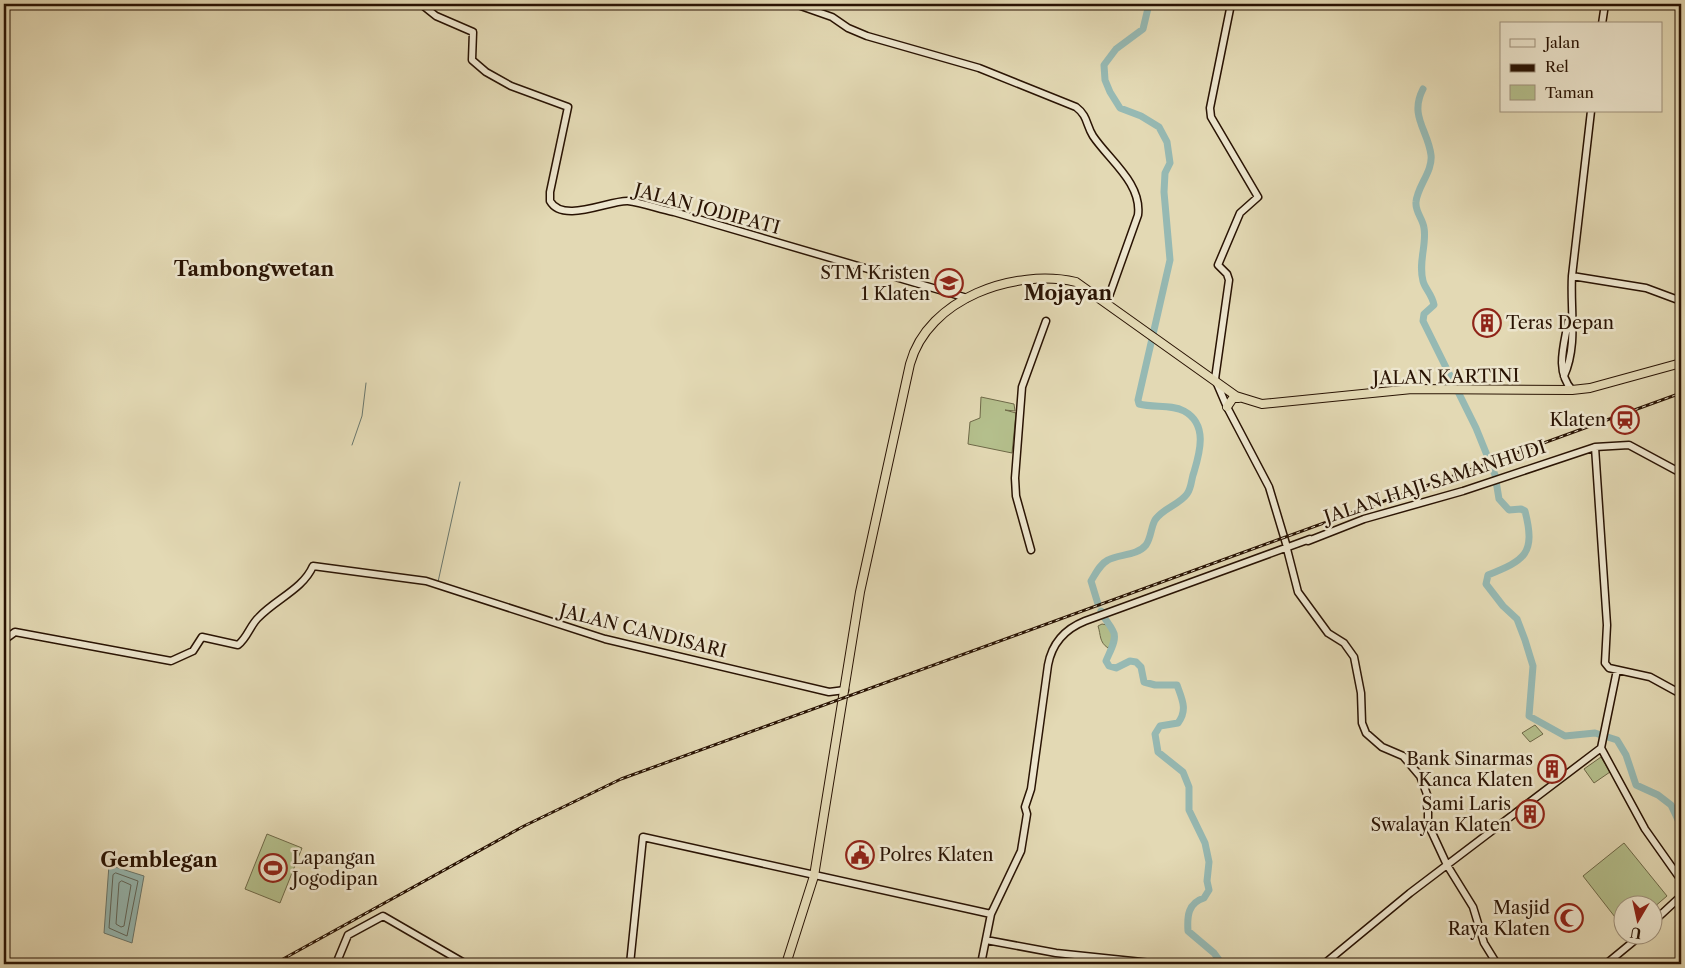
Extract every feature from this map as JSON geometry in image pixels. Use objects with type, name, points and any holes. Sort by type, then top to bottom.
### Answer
[{"type":"highway","name":"JALAN KARTINI","points":[[786,964],[814,876],[864,570],[912,358],[920,339],[930,326],[967,298],[996,286],[1050,278],[1076,282],[1152,334],[1236,396],[1265,403],[1396,389],[1572,390],[1590,388],[1681,363]]},
{"type":"highway","points":[[1227,407],[1233,398],[1243,399]]},
{"type":"street","name":"JALAN JODIPATI","points":[[421,4],[436,16],[473,32],[472,60],[486,72],[511,86],[568,107],[550,198],[555,206],[574,211],[621,202],[632,202],[674,212],[967,298]]},
{"type":"street","points":[[795,4],[832,17],[848,28],[867,36],[995,73],[1076,107],[1084,113],[1093,137],[1122,171],[1139,205],[1138,215],[1107,302]]},
{"type":"street","points":[[1231,4],[1210,112],[1213,122],[1258,197],[1244,208],[1218,265],[1227,274],[1229,280],[1215,379],[1227,407],[1271,491],[1298,592],[1328,632],[1344,643],[1354,656],[1362,693],[1362,723],[1366,733],[1382,747],[1400,754],[1411,764],[1428,792],[1428,824],[1447,865],[1473,906],[1484,943],[1497,964]]},
{"type":"street","points":[[1602,22],[1605,4]]},
{"type":"street","points":[[1572,390],[1564,379],[1564,369],[1573,324],[1571,318],[1572,276],[1591,112]]},
{"type":"street","points":[[1572,276],[1646,288],[1681,300]]},
{"type":"street","points":[[1031,550],[1016,496],[1015,478],[1022,387],[1046,321]]},
{"type":"street","points":[[1554,391],[1564,379]]},
{"type":"street","name":"JALAN HAJI SAMANHUDI","points":[[981,964],[991,914],[1021,851],[1027,814],[1025,807],[1031,789],[1050,655],[1055,644],[1066,630],[1101,615],[1364,519],[1495,480],[1595,447],[1628,445],[1681,473]]},
{"type":"street","points":[[1595,447],[1607,625],[1605,663],[1610,668],[1650,677],[1681,694]]},
{"type":"street","name":"JALAN CANDISARI","points":[[4,640],[15,632],[171,661],[193,651],[202,638],[238,645],[246,637],[258,617],[305,579],[313,566],[426,581],[605,639],[829,692],[844,690]]},
{"type":"street","points":[[1617,670],[1602,735],[1601,748],[1645,829],[1681,880]]},
{"type":"street","points":[[1324,964],[1387,911],[1601,748]]},
{"type":"street","points":[[630,964],[643,837],[991,914]]},
{"type":"street","points":[[1662,915],[1680,900]]},
{"type":"street","points":[[336,964],[348,935],[383,916],[466,964]]},
{"type":"street","points":[[986,940],[1056,953],[1161,964]]},
{"type":"street","points":[[1606,964],[1628,946]]},
{"type":"green space","points":[[981,397],[1014,404],[1015,411],[1005,410],[1016,413],[1012,453],[968,444],[970,422],[980,418]]},
{"type":"green space","points":[[1102,624],[1107,625],[1115,632],[1115,638],[1108,648],[1103,643],[1098,626]]},
{"type":"green space","points":[[1535,725],[1543,734],[1530,742],[1522,733]]},
{"type":"green space","points":[[1601,757],[1610,772],[1594,783],[1584,769]]},
{"type":"green space","name":"Lapangan Jogodipan","points":[[267,834],[302,848],[280,903],[245,889]]},
{"type":"green space","points":[[1624,843],[1667,896],[1662,900],[1662,896],[1612,896],[1612,913],[1583,876]]},
{"type":"water","points":[[109,865],[144,876],[132,943],[104,933]]},
{"type":"waterway","points":[[1098,604],[1091,581],[1096,572],[1108,560],[1133,553],[1146,545],[1158,516],[1184,498],[1189,491],[1200,447],[1197,423],[1192,417],[1179,409],[1139,404],[1138,400],[1170,260],[1164,192],[1165,173],[1170,163],[1167,142],[1159,127],[1141,116],[1120,108],[1105,80],[1104,65],[1116,49],[1143,29],[1149,4]]},
{"type":"waterway","points":[[1423,89],[1418,107],[1429,146],[1431,161],[1417,196],[1416,206],[1425,234],[1421,267],[1423,281],[1434,305],[1424,314],[1423,321],[1476,428],[1495,475],[1499,499],[1509,510],[1521,509],[1525,511],[1529,537],[1528,546],[1524,554],[1511,565],[1488,575],[1486,584],[1503,606],[1517,619],[1525,640],[1533,666],[1529,716],[1565,736],[1595,733],[1617,740],[1626,755],[1636,785],[1658,795],[1671,805],[1681,826]]},
{"type":"waterway","points":[[352,445],[362,416],[366,383]]},
{"type":"waterway","points":[[438,582],[460,482]]},
{"type":"waterway","points":[[1101,611],[1114,634],[1114,642],[1106,661],[1109,666],[1116,668],[1130,661],[1136,662],[1141,667],[1144,682],[1155,685],[1177,685],[1181,695],[1183,714],[1178,723],[1160,726],[1155,734],[1158,752],[1183,772],[1189,787],[1189,810],[1205,843],[1209,862],[1207,881],[1209,890],[1204,898],[1192,907],[1188,915],[1188,931],[1214,953],[1222,964]]},
{"type":"railway","points":[[274,964],[524,826],[621,779],[1681,393]]},
{"type":"place","name":"STM Kristen 1 Klaten","points":[[949,283]]},
{"type":"place","name":"Teras Depan","points":[[1487,323]]},
{"type":"place","name":"Klaten","points":[[1625,420]]},
{"type":"place","name":"Bank Sinarmas Kanca Klaten","points":[[1552,769]]},
{"type":"place","name":"Sami Laris Swalayan Klaten","points":[[1530,814]]},
{"type":"place","name":"Polres Klaten","points":[[860,855]]},
{"type":"place","name":"Lapangan Jogodipan","points":[[273,868]]},
{"type":"place","name":"Masjid Raya Klaten","points":[[1569,918]]},
{"type":"district","name":"Tambongwetan","points":[[254,269]]},
{"type":"district","name":"Mojayan","points":[[1068,293]]},
{"type":"district","name":"Gemblegan","points":[[159,860]]}]
